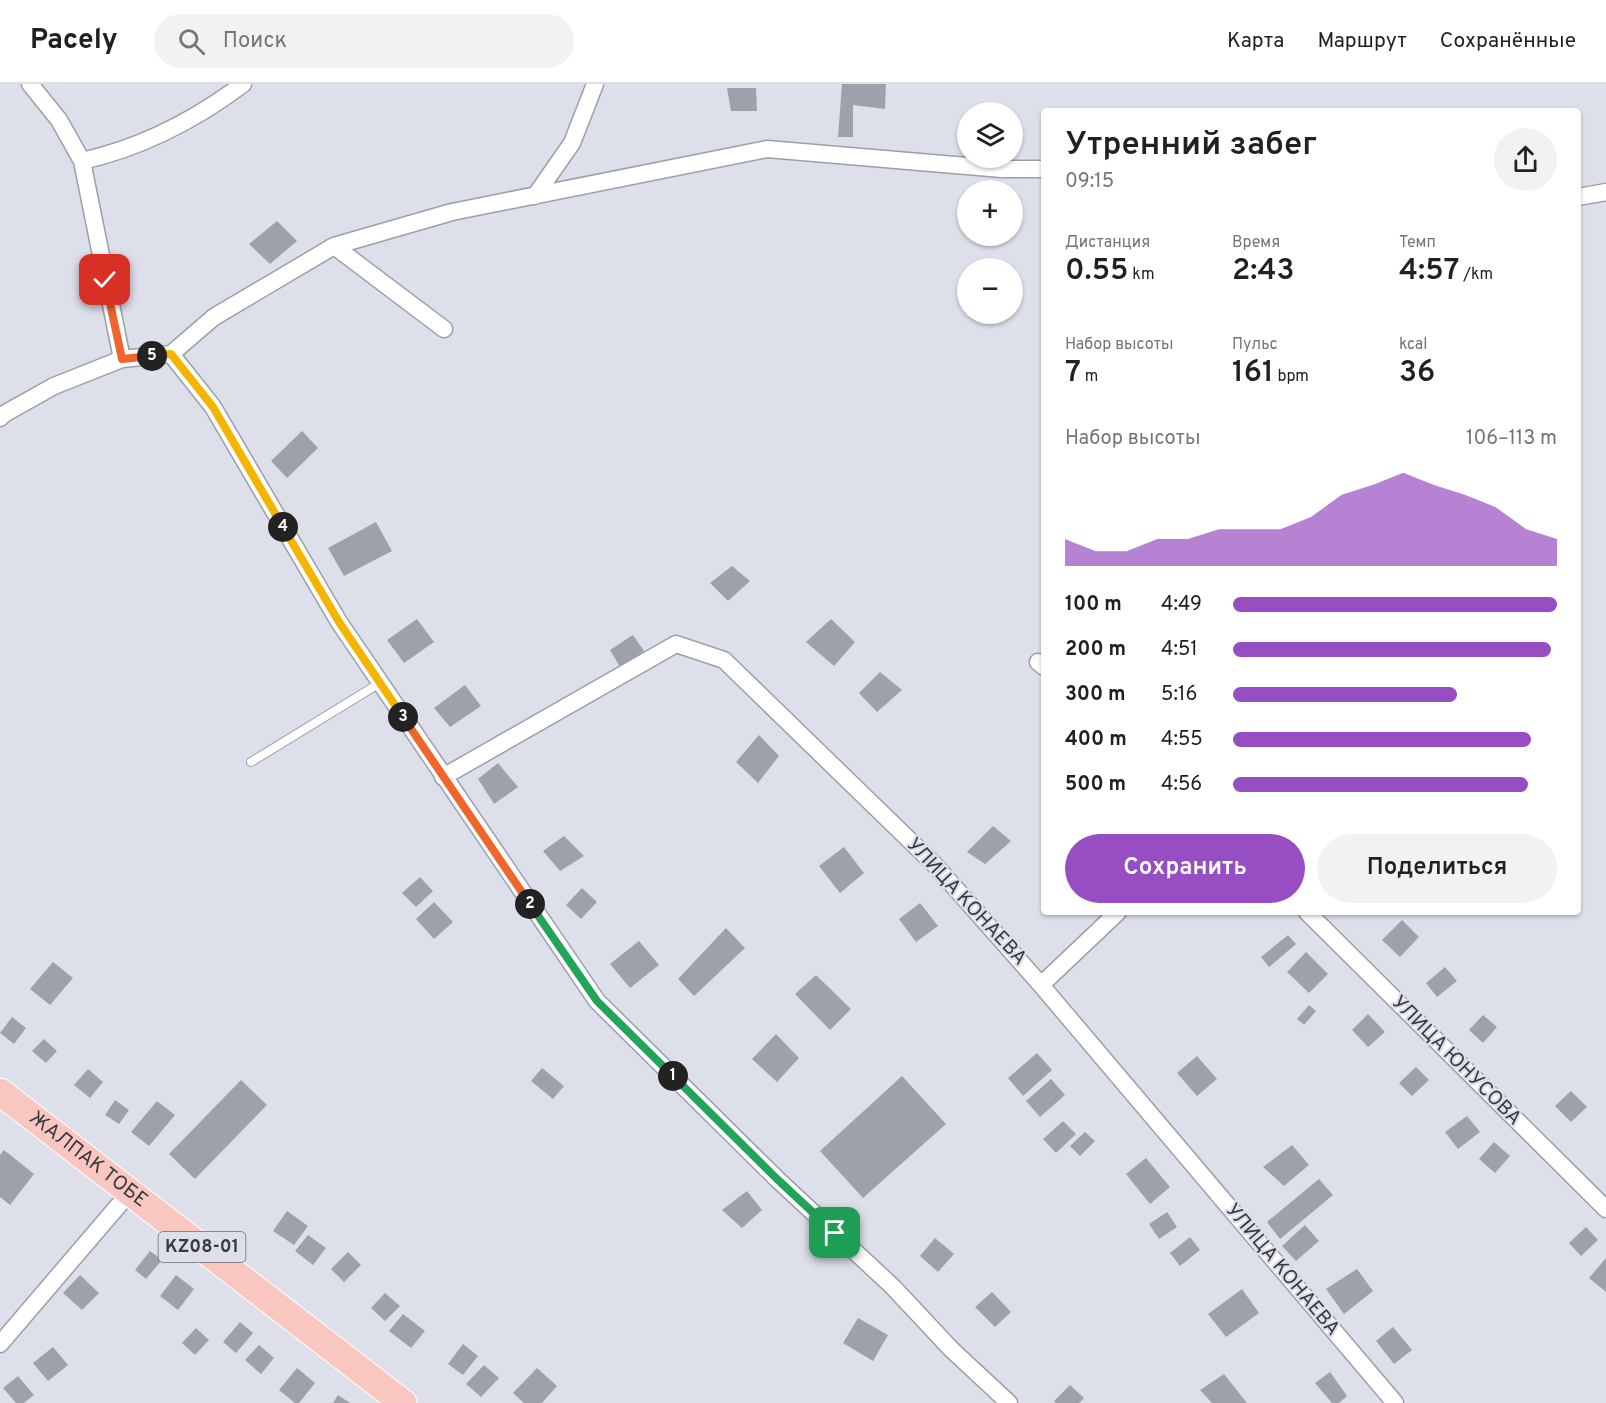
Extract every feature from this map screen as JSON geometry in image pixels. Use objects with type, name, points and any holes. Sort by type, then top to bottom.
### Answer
[{"type":"main road","name":"ЖАЛПАК ТОБЕ","points":[[0,1092],[403,1403]]},
{"type":"street","points":[[30,84],[59,120],[82,161],[122,359]]},
{"type":"street","points":[[82,161],[105,156],[163,134],[223,99],[243,84]]},
{"type":"street","points":[[535,196],[572,143],[595,84]]},
{"type":"street","points":[[0,418],[54,386],[122,359],[171,354],[214,317],[334,246],[452,212],[767,149],[1002,169],[1041,168]]},
{"type":"street","points":[[1581,196],[1606,192]]},
{"type":"street","points":[[334,246],[444,329]]},
{"type":"street","points":[[171,354],[213,407],[339,622],[597,1001],[777,1179],[893,1287],[951,1349],[1009,1403]]},
{"type":"street","name":"УЛИЦА КОНАЕВА","points":[[443,777],[676,644],[724,660],[934,864],[1041,985],[1395,1403]]},
{"type":"street","points":[[1041,985],[1115,915]]},
{"type":"street","name":"УЛИЦА ЮНУСОВА","points":[[1310,915],[1606,1209]]},
{"type":"street","points":[[0,1344],[130,1192]]},
{"type":"lane","points":[[251,762],[380,683]]},
{"type":"building","points":[[842,84],[886,84],[885,109],[853,105],[853,137],[838,137]]},
{"type":"building","points":[[727,88],[756,88],[757,111],[731,111]]},
{"type":"building","points":[[277,221],[297,241],[270,264],[249,244]]},
{"type":"building","points":[[302,431],[318,448],[287,478],[271,461]]},
{"type":"building","points":[[376,522],[392,551],[344,576],[328,548]]},
{"type":"building","points":[[732,566],[750,581],[728,601],[710,583]]},
{"type":"building","points":[[417,619],[434,642],[404,663],[387,640]]},
{"type":"building","points":[[831,619],[855,642],[834,666],[806,642]]},
{"type":"building","points":[[633,635],[644,651],[620,667],[610,650]]},
{"type":"building","points":[[880,672],[902,690],[877,712],[859,693]]},
{"type":"building","points":[[465,685],[481,706],[450,727],[434,708]]},
{"type":"building","points":[[759,735],[779,756],[758,783],[736,762]]},
{"type":"building","points":[[498,763],[518,787],[494,804],[478,779]]},
{"type":"building","points":[[993,826],[1011,841],[985,864],[967,852]]},
{"type":"building","points":[[564,836],[584,856],[560,871],[543,851]]},
{"type":"building","points":[[844,847],[864,873],[840,893],[819,866]]},
{"type":"building","points":[[420,877],[433,891],[416,907],[402,893]]},
{"type":"building","points":[[582,888],[597,902],[581,919],[566,905]]},
{"type":"building","points":[[434,902],[453,922],[434,939],[416,919]]},
{"type":"building","points":[[920,903],[938,926],[916,942],[899,919]]},
{"type":"building","points":[[1402,920],[1419,937],[1400,957],[1382,940]]},
{"type":"building","points":[[726,928],[745,948],[694,996],[678,979]]},
{"type":"building","points":[[1288,935],[1296,944],[1269,967],[1261,957]]},
{"type":"building","points":[[639,941],[659,965],[630,988],[610,964]]},
{"type":"building","points":[[1306,952],[1328,974],[1309,993],[1287,972]]},
{"type":"building","points":[[53,962],[73,978],[50,1005],[30,989]]},
{"type":"building","points":[[1445,967],[1457,981],[1437,997],[1426,983]]},
{"type":"building","points":[[816,975],[851,1009],[830,1030],[795,994]]},
{"type":"building","points":[[1309,1005],[1316,1011],[1304,1025],[1297,1019]]},
{"type":"building","points":[[1368,1014],[1385,1032],[1368,1047],[1352,1030]]},
{"type":"building","points":[[1483,1015],[1497,1027],[1483,1043],[1469,1030]]},
{"type":"building","points":[[12,1017],[26,1028],[14,1044],[0,1033]]},
{"type":"building","points":[[776,1034],[799,1058],[777,1082],[752,1059]]},
{"type":"building","points":[[44,1039],[57,1051],[46,1063],[32,1051]]},
{"type":"building","points":[[1037,1053],[1052,1070],[1023,1096],[1008,1078]]},
{"type":"building","points":[[1197,1056],[1217,1079],[1197,1096],[1177,1073]]},
{"type":"building","points":[[1416,1067],[1429,1080],[1412,1096],[1399,1083]]},
{"type":"building","points":[[542,1068],[564,1086],[553,1099],[531,1081]]},
{"type":"building","points":[[88,1069],[103,1082],[90,1098],[74,1085]]},
{"type":"building","points":[[902,1076],[946,1124],[863,1198],[820,1151]]},
{"type":"building","points":[[1051,1079],[1065,1095],[1040,1117],[1026,1101]]},
{"type":"building","points":[[241,1080],[267,1105],[195,1179],[169,1154]]},
{"type":"building","points":[[1571,1091],[1587,1107],[1571,1122],[1555,1106]]},
{"type":"building","points":[[115,1100],[129,1110],[119,1124],[105,1115]]},
{"type":"building","points":[[157,1101],[175,1115],[149,1146],[131,1132]]},
{"type":"building","points":[[1467,1116],[1480,1132],[1458,1149],[1445,1132]]},
{"type":"building","points":[[1063,1121],[1076,1134],[1056,1153],[1043,1139]]},
{"type":"building","points":[[1085,1132],[1095,1141],[1080,1156],[1070,1146]]},
{"type":"building","points":[[1494,1142],[1510,1156],[1495,1173],[1479,1159]]},
{"type":"building","points":[[1292,1145],[1309,1165],[1284,1186],[1263,1167]]},
{"type":"building","points":[[4,1150],[34,1174],[10,1205],[0,1197],[0,1155]]},
{"type":"building","points":[[1146,1158],[1170,1187],[1150,1204],[1126,1174]]},
{"type":"building","points":[[1319,1179],[1333,1195],[1280,1239],[1267,1222]]},
{"type":"building","points":[[747,1191],[762,1210],[742,1228],[722,1210]]},
{"type":"building","points":[[287,1211],[308,1226],[294,1245],[273,1231]]},
{"type":"building","points":[[1167,1212],[1177,1227],[1159,1239],[1149,1224]]},
{"type":"building","points":[[1305,1225],[1319,1241],[1296,1261],[1282,1246]]},
{"type":"building","points":[[1586,1227],[1598,1240],[1581,1256],[1569,1243]]},
{"type":"building","points":[[308,1235],[326,1248],[313,1265],[295,1251]]},
{"type":"building","points":[[1190,1237],[1200,1250],[1180,1266],[1170,1253]]},
{"type":"building","points":[[935,1238],[954,1254],[938,1272],[920,1256]]},
{"type":"building","points":[[150,1251],[162,1260],[146,1279],[135,1270]]},
{"type":"building","points":[[348,1252],[361,1265],[344,1282],[331,1269]]},
{"type":"building","points":[[1606,1258],[1606,1292],[1589,1278]]},
{"type":"building","points":[[1357,1269],[1373,1291],[1344,1314],[1326,1289]]},
{"type":"building","points":[[80,1275],[99,1293],[82,1310],[63,1293]]},
{"type":"building","points":[[176,1275],[194,1289],[178,1310],[160,1296]]},
{"type":"building","points":[[1242,1289],[1259,1313],[1226,1337],[1208,1314]]},
{"type":"building","points":[[992,1292],[1011,1312],[995,1327],[975,1307]]},
{"type":"building","points":[[385,1293],[400,1306],[385,1321],[371,1308]]},
{"type":"building","points":[[403,1314],[425,1331],[411,1348],[389,1331]]},
{"type":"building","points":[[858,1318],[888,1335],[873,1361],[843,1343]]},
{"type":"building","points":[[240,1322],[253,1333],[236,1353],[223,1342]]},
{"type":"building","points":[[1393,1327],[1412,1350],[1394,1364],[1376,1341]]},
{"type":"building","points":[[196,1328],[209,1340],[195,1355],[182,1343]]},
{"type":"building","points":[[463,1344],[478,1356],[463,1375],[448,1364]]},
{"type":"building","points":[[259,1345],[274,1358],[261,1374],[245,1360]]},
{"type":"building","points":[[53,1347],[68,1365],[48,1381],[33,1363]]},
{"type":"building","points":[[484,1365],[499,1378],[481,1397],[466,1384]]},
{"type":"building","points":[[297,1368],[315,1383],[299,1403],[295,1403],[279,1390]]},
{"type":"building","points":[[537,1368],[557,1386],[542,1403],[524,1403],[513,1393]]},
{"type":"building","points":[[1330,1372],[1347,1396],[1339,1403],[1332,1403],[1315,1383]]},
{"type":"building","points":[[1224,1374],[1247,1403],[1212,1403],[1200,1390]]},
{"type":"building","points":[[18,1376],[34,1395],[24,1403],[16,1403],[3,1388]]},
{"type":"building","points":[[1070,1385],[1084,1398],[1079,1403],[1056,1403],[1054,1401]]},
{"type":"building","points":[[338,1395],[350,1403],[333,1403]]},
{"type":"route","points":[[105,280],[122,359],[171,354],[213,407],[339,622],[597,1001],[777,1179],[835,1233]]}]
